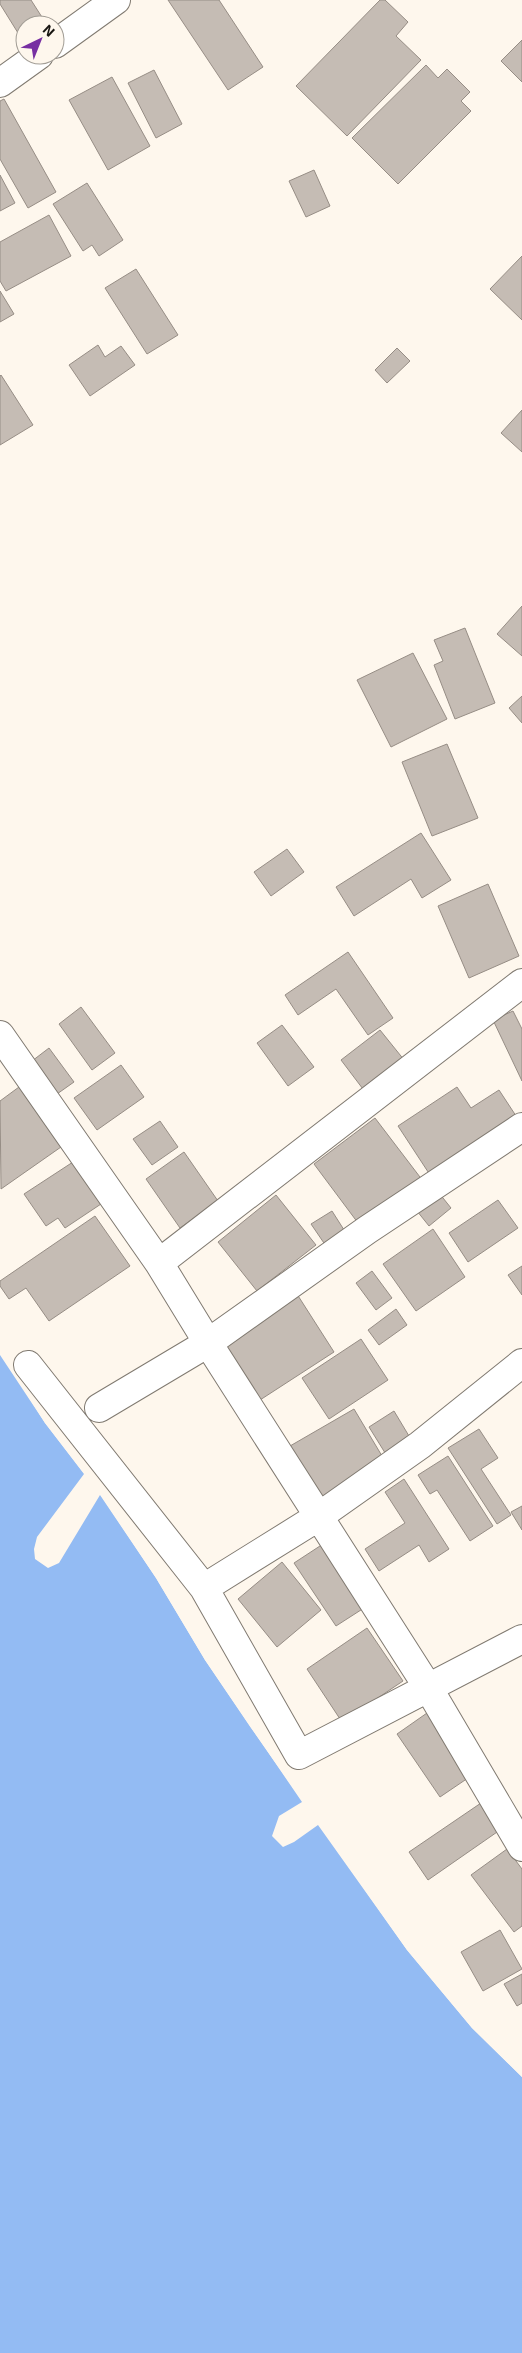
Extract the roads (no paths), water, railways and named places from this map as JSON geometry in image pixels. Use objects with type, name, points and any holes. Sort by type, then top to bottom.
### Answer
[{"type":"street","points":[[65,37],[116,0]]},
{"type":"street","points":[[0,83],[25,65]]},
{"type":"street","points":[[159,1263],[522,982]]},
{"type":"street","points":[[0,1035],[159,1263],[208,1344],[429,1689],[522,1847]]},
{"type":"street","points":[[99,1408],[208,1344],[367,1230],[522,1127]]},
{"type":"street","points":[[204,1588],[318,1517],[420,1444],[522,1363]]},
{"type":"street","points":[[28,1364],[204,1588],[299,1755],[522,1639]]},
{"type":"water","points":[[0,1355],[45,1423],[100,1494],[156,1578],[205,1660],[407,1950],[472,2028],[522,2077],[522,2353],[0,2353]]}]
